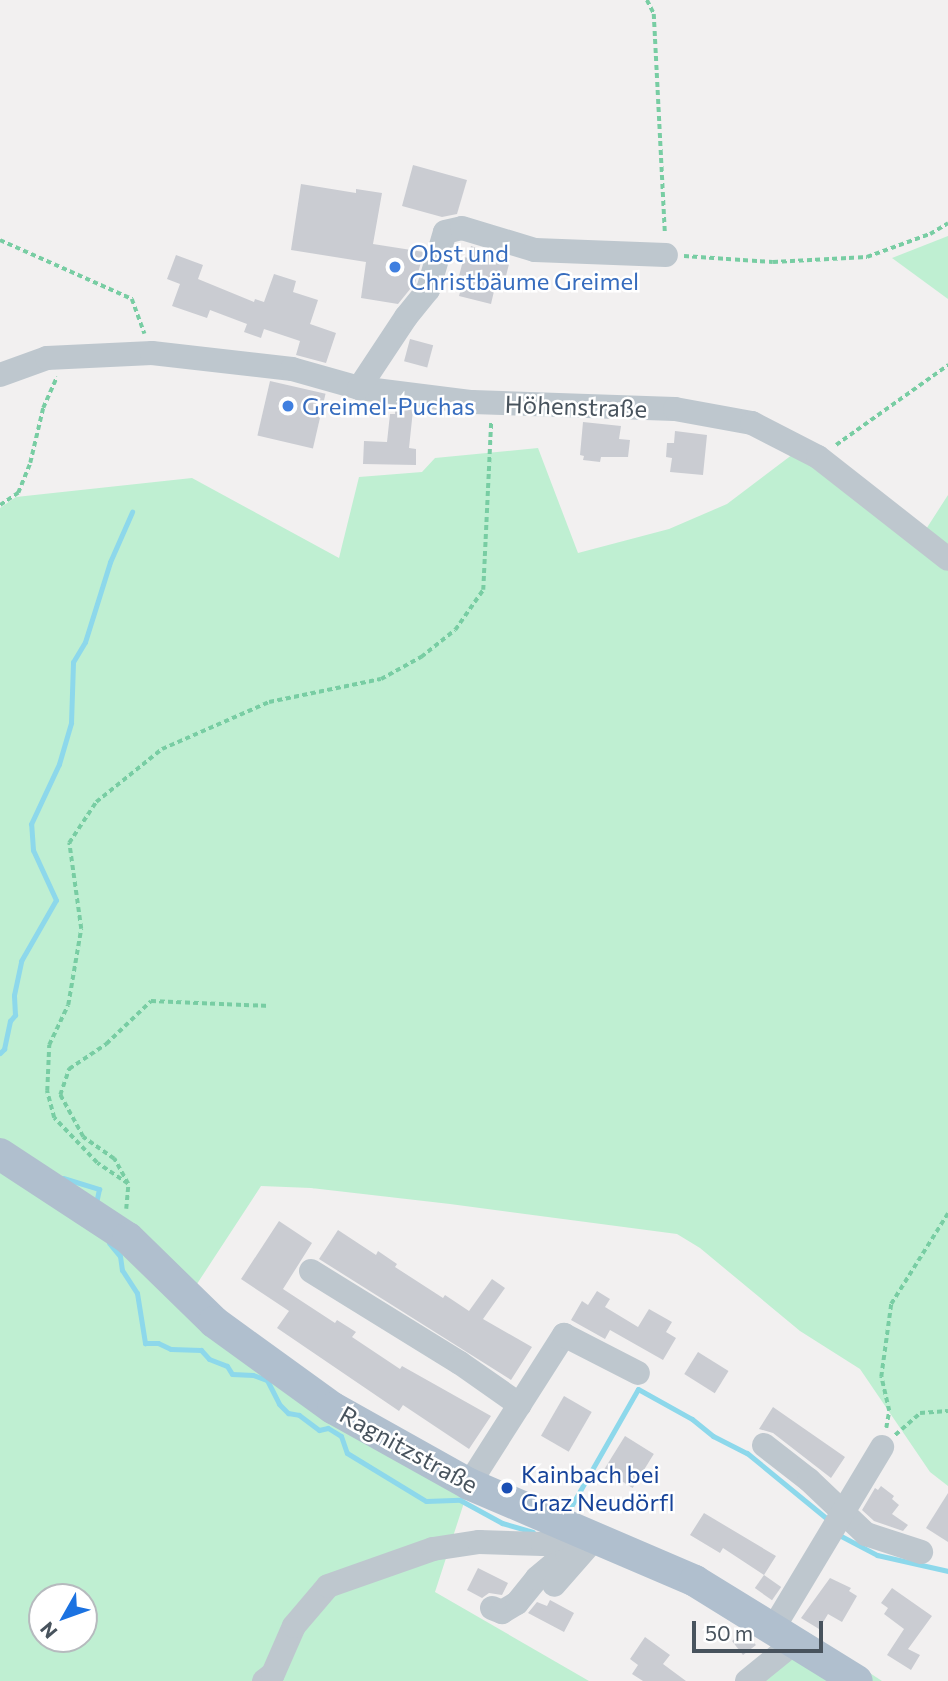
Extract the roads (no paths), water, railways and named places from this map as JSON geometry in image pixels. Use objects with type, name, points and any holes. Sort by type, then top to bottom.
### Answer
[{"type":"main road","name":"Ragnitzstraße","points":[[0,1154],[128,1238],[214,1322],[333,1408],[470,1484],[695,1581],[857,1681]]},
{"type":"street","points":[[359,388],[406,317],[428,290],[445,232],[462,228],[535,250],[666,255]]},
{"type":"street","name":"Höhenstraße","points":[[0,375],[47,358],[152,352],[292,369],[359,388],[491,403],[675,409],[752,423],[772,430],[818,457],[948,559]]},
{"type":"street","points":[[311,1271],[460,1363],[520,1405]]},
{"type":"street","points":[[470,1484],[564,1335],[638,1373]]},
{"type":"street","points":[[764,1445],[843,1511],[866,1534],[921,1552]]},
{"type":"street","points":[[747,1681],[785,1635],[843,1511],[882,1447]]},
{"type":"street","points":[[554,1585],[586,1534]]},
{"type":"street","points":[[492,1608],[502,1612],[517,1603],[537,1578],[586,1534]]},
{"type":"street","points":[[264,1681],[272,1674],[294,1626],[328,1586],[433,1549],[479,1542],[543,1544],[586,1534]]},
{"type":"waterway","points":[[0,1053],[4,1049],[10,1021],[15,1015],[14,995],[21,961],[56,900],[33,850],[31,824],[59,764],[71,723],[73,662],[85,642],[110,562],[132,512]]},
{"type":"waterway","points":[[63,1178],[99,1189],[96,1203]]},
{"type":"waterway","points":[[109,1243],[120,1256],[122,1270],[137,1293],[145,1343],[158,1343],[171,1349],[201,1350],[209,1359],[227,1366],[232,1374],[253,1375],[267,1380],[279,1404],[288,1413],[299,1415],[319,1430],[328,1428],[341,1436],[347,1453],[426,1501],[460,1500],[502,1523],[533,1532]]},
{"type":"waterway","points":[[569,1510],[638,1389],[692,1419],[713,1436],[747,1453],[826,1518]]},
{"type":"waterway","points":[[841,1536],[877,1555],[948,1571]]},
{"type":"place","name":"Obst und Christbäume Greimel","points":[[395,267]]},
{"type":"place","name":"Greimel-Puchas","points":[[288,406]]},
{"type":"place","name":"Kainbach bei Graz Neudörfl","points":[[507,1488]]}]
